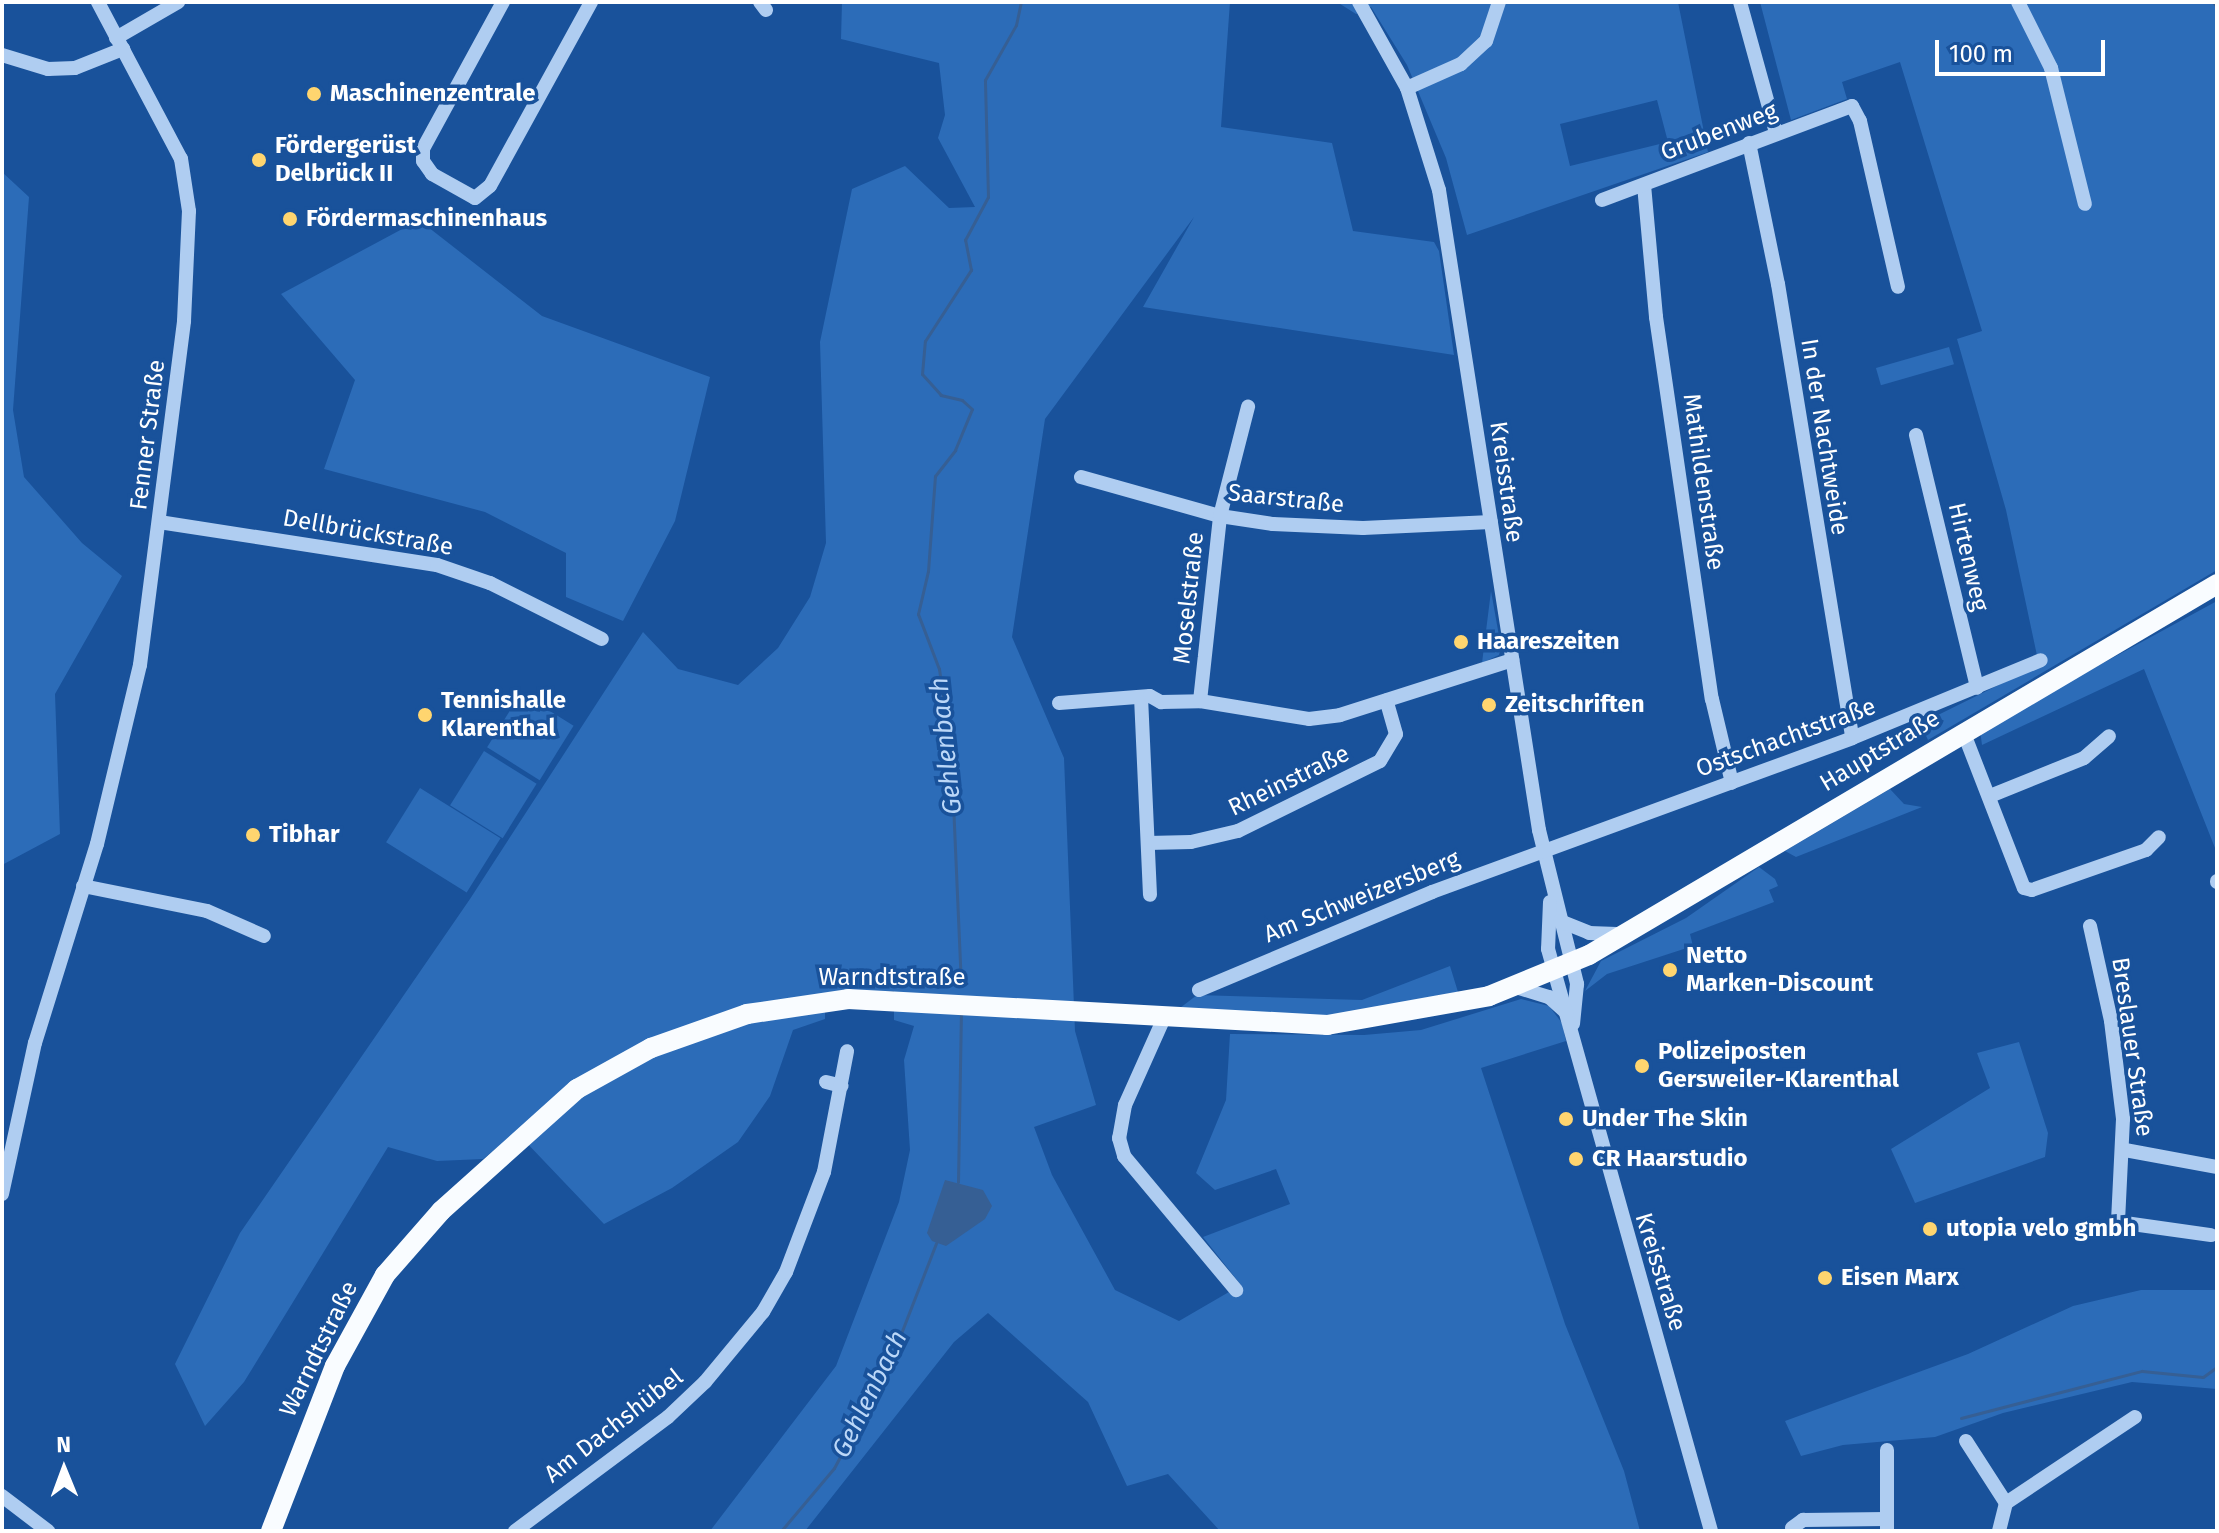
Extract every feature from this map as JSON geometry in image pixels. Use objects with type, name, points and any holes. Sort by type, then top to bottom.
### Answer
[{"type":"main road","name":"Hauptstraße","points":[[1564,968],[2217,584]]},
{"type":"main road","name":"Warndtstraße","points":[[271,1531],[335,1366],[385,1275],[441,1211],[577,1089],[606,1071],[697,1028],[823,1001],[919,1001],[1164,1018],[1327,1025],[1449,1007],[1516,987],[1564,968]]},
{"type":"street","name":"Fenner Straße","points":[[2,1194],[35,1043],[83,886],[140,665],[184,321],[188,195],[175,143],[98,2]]},
{"type":"street","points":[[2,55],[48,69],[75,68],[120,44],[178,2]]},
{"type":"street","points":[[503,2],[423,149],[423,161],[432,174],[475,198],[490,186],[591,2]]},
{"type":"street","name":"Kreisstraße","points":[[1359,2],[1407,88],[1439,190],[1543,850],[1560,921],[1564,968]]},
{"type":"street","points":[[1407,88],[1461,64],[1486,41],[1499,2]]},
{"type":"street","points":[[1740,2],[1776,133]]},
{"type":"street","points":[[2018,2],[2051,68],[2085,204]]},
{"type":"street","name":"Grubenweg","points":[[1602,200],[1852,106],[1860,121],[1898,287]]},
{"type":"street","name":"In der Nachtweide","points":[[1749,143],[1778,284],[1852,738]]},
{"type":"street","name":"Mathildenstraße","points":[[1644,185],[1656,317],[1712,699],[1732,783]]},
{"type":"street","name":"Moselstraße","points":[[1200,701],[1220,516],[1248,407]]},
{"type":"street","name":"Hirtenweg","points":[[1916,435],[1977,688]]},
{"type":"street","name":"Saarstraße","points":[[1081,477],[1220,516],[1323,528],[1491,522]]},
{"type":"street","name":"Dellbrückstraße","points":[[159,522],[437,565],[490,583],[602,639]]},
{"type":"street","name":"Rheinstraße","points":[[1059,703],[1141,697],[1161,702],[1200,701],[1309,719],[1386,700],[1512,660]]},
{"type":"street","name":"Ostschachtstraße","points":[[1543,850],[1852,738],[2041,660]]},
{"type":"street","points":[[1141,697],[1150,895]]},
{"type":"street","name":"Rheinstraße","points":[[1148,843],[1191,842],[1238,831],[1380,761],[1396,734],[1386,700]]},
{"type":"street","points":[[1963,731],[2020,882],[2032,890],[2146,850],[2159,837]]},
{"type":"street","points":[[1990,796],[2084,758],[2109,736]]},
{"type":"street","name":"Am Schweizersberg","points":[[1199,990],[1543,850]]},
{"type":"street","points":[[83,886],[207,911],[264,936]]},
{"type":"street","name":"Kreisstraße","points":[[1550,886],[1548,949],[1577,984],[1573,1022],[1598,1142],[1711,1531]]},
{"type":"street","points":[[1560,921],[1589,933],[1624,934]]},
{"type":"street","name":"Breslauer Straße","points":[[2090,926],[2111,1021],[2125,1150],[2118,1222],[2211,1235]]},
{"type":"street","points":[[1516,987],[1552,998],[1573,1022]]},
{"type":"street","points":[[1164,1018],[1125,1105],[1119,1138],[1124,1156],[1236,1290]]},
{"type":"street","name":"Am Dachshübel","points":[[515,1531],[668,1417],[705,1382],[763,1312],[810,1215],[842,1086],[847,1051]]},
{"type":"street","points":[[826,1082],[842,1086]]},
{"type":"street","points":[[2125,1150],[2217,1167]]},
{"type":"street","points":[[1999,1531],[2006,1503],[2118,1434],[2135,1417]]},
{"type":"street","points":[[1966,1441],[2006,1503]]},
{"type":"street","points":[[1792,1528],[1803,1520],[1887,1525],[1887,1450]]},
{"type":"street","points":[[2,1496],[48,1531]]},
{"type":"shaded area","points":[[842,2],[1230,2],[1221,127],[1332,143],[1353,231],[1434,242],[1439,251],[1454,355],[1143,307],[1194,217],[1045,419],[1012,637],[1064,758],[1075,1031],[1096,1105],[1034,1127],[1052,1175],[1115,1290],[1179,1321],[1241,1285],[1203,1237],[1290,1204],[1276,1169],[1215,1190],[1196,1173],[1226,1100],[1230,1034],[1364,1035],[1421,1030],[1521,999],[1549,1006],[1562,1023],[1566,1041],[1481,1068],[1565,1324],[1624,1471],[1640,1531],[1220,1531],[1168,1474],[1127,1486],[1088,1402],[988,1313],[954,1342],[805,1531],[710,1531],[836,1366],[899,1202],[910,1150],[904,1060],[914,1026],[894,1020],[894,991],[821,995],[574,1086],[483,1159],[437,1161],[388,1147],[244,1382],[205,1426],[175,1364],[240,1233],[470,899],[643,632],[678,669],[738,685],[778,648],[810,597],[826,543],[820,342],[852,189],[905,166],[949,208],[975,207],[938,138],[945,115],[939,63],[841,39]]},
{"type":"shaded area","points":[[1337,2],[1678,2],[1708,152],[1467,235],[1446,158],[1407,65],[1371,7],[1356,14]],"holes":[[[1657,100],[1668,142],[1570,166],[1560,124]]]},
{"type":"shaded area","points":[[1760,2],[2217,2],[2217,570],[1928,740],[1920,723],[1928,719],[1932,725],[1940,720],[1938,715],[2039,665],[2006,510],[1957,339],[1982,331],[1900,62],[1842,82],[1847,99],[1791,120]]},
{"type":"shaded area","points":[[2,172],[29,197],[13,410],[24,477],[82,543],[122,576],[55,694],[60,834],[2,865]]},
{"type":"shaded area","points":[[419,220],[542,316],[710,377],[675,521],[623,621],[566,597],[566,553],[485,512],[324,469],[355,380],[281,294]]},
{"type":"shaded area","points":[[1949,347],[1954,364],[1881,385],[1876,368]]},
{"type":"shaded area","points":[[1491,591],[1501,647],[1499,655],[1482,663]]},
{"type":"shaded area","points":[[2217,601],[2217,853],[2144,669],[1982,745],[1980,730]]},
{"type":"shaded area","points":[[521,693],[574,726],[540,780],[487,747]]},
{"type":"shaded area","points":[[484,751],[537,784],[503,838],[450,805]]},
{"type":"shaded area","points":[[420,788],[501,838],[467,893],[386,842]]},
{"type":"shaded area","points":[[1890,789],[1904,804],[1922,807],[1796,857],[1785,851]]},
{"type":"shaded area","points":[[1759,867],[1775,879],[1778,886],[1769,890],[1774,902],[1690,934],[1693,946],[1607,974],[1585,991],[1601,961],[1686,918]]},
{"type":"shaded area","points":[[1450,966],[1458,992],[1327,1016],[1176,1011],[1197,995],[1362,1000]]},
{"type":"shaded area","points":[[825,1005],[825,1019],[793,1030],[770,1096],[738,1142],[672,1188],[604,1224],[523,1139],[580,1092],[698,1032]]},
{"type":"shaded area","points":[[2019,1042],[2048,1133],[2045,1157],[1915,1203],[1891,1149],[1990,1088],[1977,1053]]},
{"type":"shaded area","points":[[945,1180],[983,1190],[992,1206],[985,1219],[946,1246],[932,1241],[927,1233]]},
{"type":"shaded area","points":[[2141,1290],[2217,1290],[2217,1389],[2132,1382],[2003,1413],[1935,1437],[1843,1445],[1801,1456],[1785,1421],[1968,1354],[2073,1306]]},
{"type":"waterway","name":"Gehlenbach","points":[[961,986],[951,753],[939,669],[918,614],[928,571],[935,476],[955,450],[972,409],[962,400],[941,395],[922,374],[925,341],[971,270],[965,240],[988,197],[985,80],[1016,25],[1021,2]]},
{"type":"waterway","points":[[2213,2],[2217,7]]},
{"type":"waterway","name":"Gehlenbach","points":[[958,1182],[961,1013]]},
{"type":"waterway","name":"Gehlenbach","points":[[781,1531],[834,1468],[888,1367],[936,1243]]},
{"type":"waterway","points":[[1961,1418],[2142,1371],[2203,1377],[2217,1367]]},
{"type":"place","name":"Maschinenzentrale","points":[[314,94]]},
{"type":"place","name":"Fördergerüst Delbrück II","points":[[259,160]]},
{"type":"place","name":"Fördermaschinenhaus","points":[[290,219]]},
{"type":"place","name":"Haareszeiten","points":[[1461,642]]},
{"type":"place","name":"Zeitschriften","points":[[1489,705]]},
{"type":"place","name":"Tennishalle Klarenthal","points":[[425,715]]},
{"type":"place","name":"Tibhar","points":[[253,835]]},
{"type":"place","name":"Netto Marken-Discount","points":[[1670,970]]},
{"type":"place","name":"Polizeiposten Gersweiler-Klarenthal","points":[[1642,1066]]},
{"type":"place","name":"Under The Skin","points":[[1566,1119]]},
{"type":"place","name":"CR Haarstudio","points":[[1576,1159]]},
{"type":"place","name":"utopia velo gmbh","points":[[1930,1229]]},
{"type":"place","name":"Eisen Marx","points":[[1825,1278]]}]
